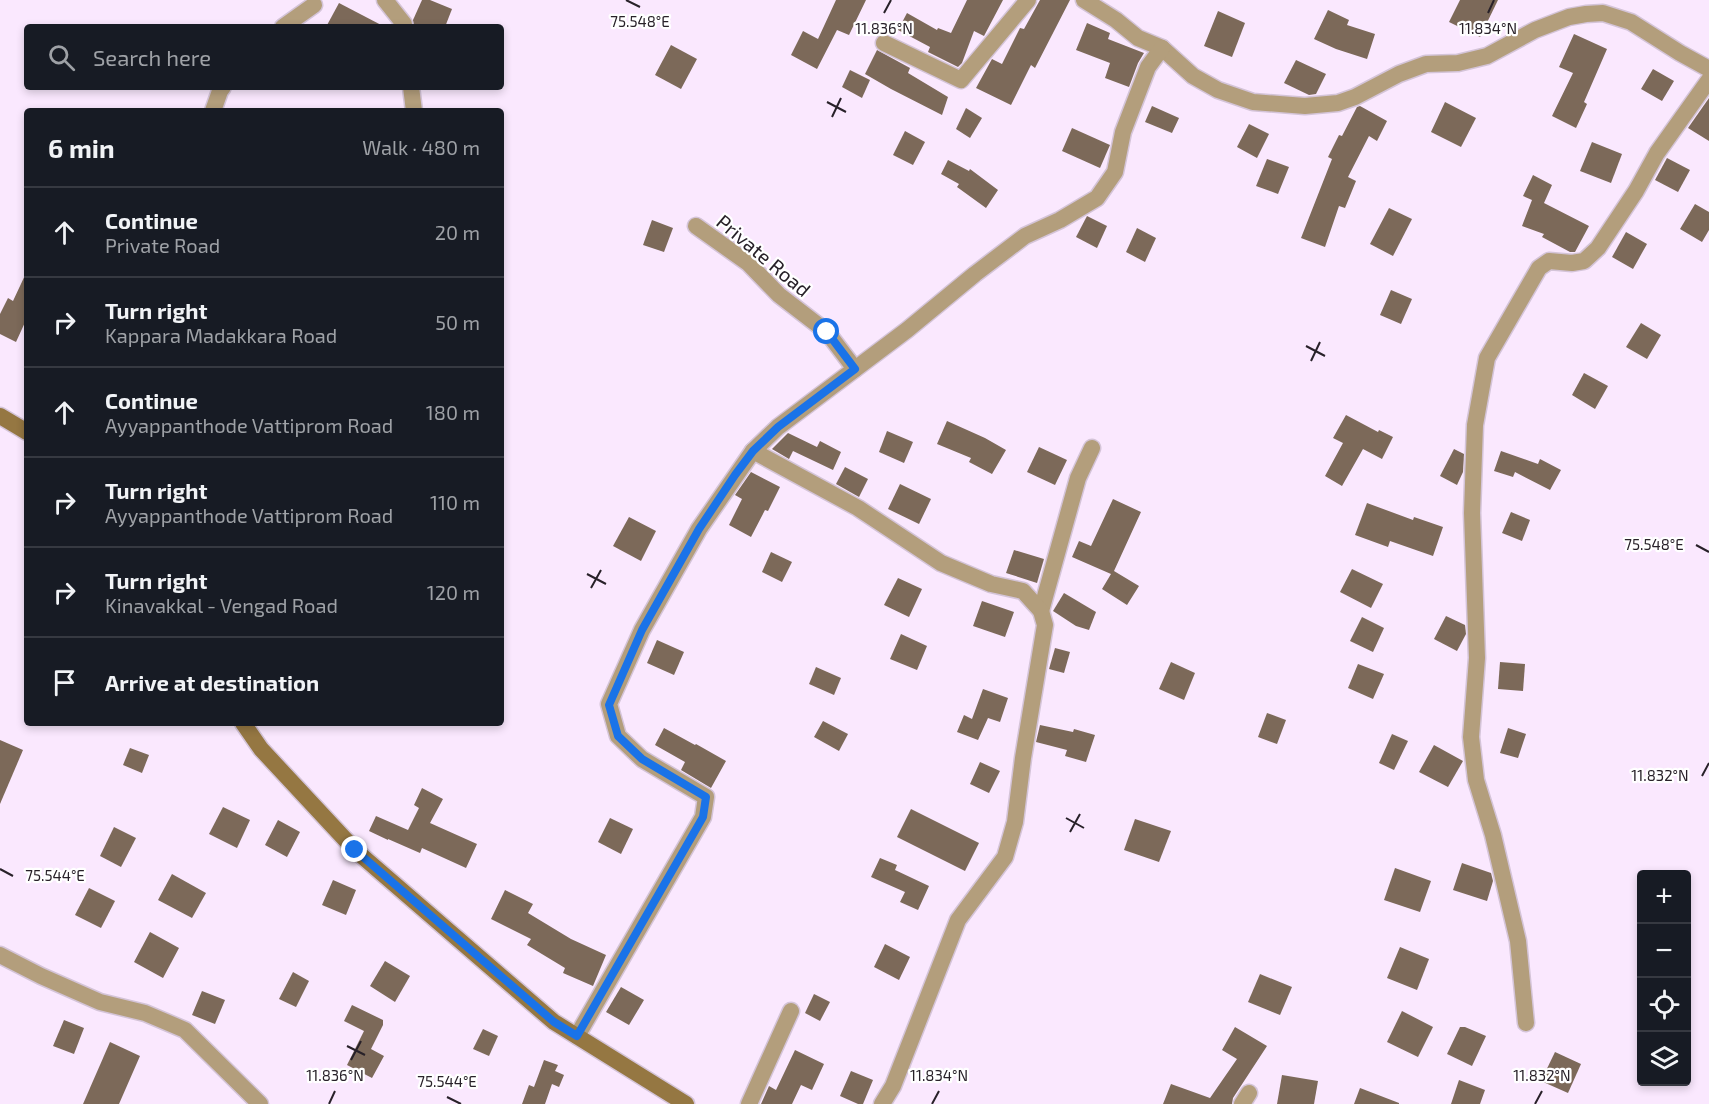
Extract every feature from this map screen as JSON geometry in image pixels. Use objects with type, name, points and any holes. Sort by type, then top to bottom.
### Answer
[{"type":"main road","points":[[0,416],[24,430]]},
{"type":"main road","points":[[245,726],[261,749],[355,850],[554,1022],[686,1104]]},
{"type":"street","points":[[386,0],[404,24]]},
{"type":"street","points":[[884,43],[961,81],[1028,0]]},
{"type":"street","points":[[1084,0],[1116,20],[1138,38],[1162,48],[1193,76],[1218,90],[1253,102],[1305,106],[1338,103],[1426,64],[1458,63],[1487,56],[1535,30],[1569,17],[1586,14],[1603,13],[1631,22],[1709,69]]},
{"type":"street","points":[[287,24],[315,2]]},
{"type":"street","points":[[577,1036],[703,817],[706,797],[642,759],[618,736],[609,705],[642,630],[688,549],[711,511],[753,451],[778,427],[907,330],[1025,236],[1060,220],[1097,198],[1115,172],[1123,132],[1149,67],[1162,48]]},
{"type":"street","points":[[1526,1023],[1518,941],[1493,835],[1476,780],[1471,737],[1477,658],[1472,513],[1475,425],[1487,358],[1539,268],[1549,261],[1572,263],[1584,261],[1598,248],[1636,191],[1657,153],[1709,80]]},
{"type":"street","points":[[214,108],[221,90]]},
{"type":"street","points":[[411,90],[414,108]]},
{"type":"street","name":"Private Road","points":[[696,226],[748,263],[779,295],[827,332],[855,369]]},
{"type":"street","points":[[1041,611],[1078,478],[1092,448]]},
{"type":"street","points":[[753,451],[858,508],[941,563],[991,584],[1023,591],[1041,611],[1045,625],[1015,822],[1005,857],[958,920],[917,1028],[893,1086],[882,1104]]},
{"type":"street","points":[[0,955],[100,1002],[145,1013],[185,1030],[260,1104]]},
{"type":"street","points":[[749,1104],[791,1011]]},
{"type":"building","points":[[422,0],[430,0],[452,9],[446,24],[414,24],[413,20]]},
{"type":"building","points":[[836,0],[866,0],[849,35],[837,30],[817,69],[791,55],[803,31],[818,39]]},
{"type":"building","points":[[967,0],[1003,0],[984,36],[974,31],[962,63],[958,67],[928,52],[930,47],[898,30],[907,13],[937,30],[938,28],[951,33]]},
{"type":"building","points":[[1040,0],[1070,0],[1035,68],[1031,65],[1011,105],[976,88],[992,59],[1002,64],[1020,28],[1024,29]]},
{"type":"building","points":[[1460,0],[1498,0],[1480,37],[1449,22]]},
{"type":"building","points":[[339,3],[379,24],[328,24]]},
{"type":"building","points":[[1328,10],[1349,20],[1347,25],[1375,34],[1367,59],[1314,39]]},
{"type":"building","points":[[1218,11],[1245,23],[1232,57],[1204,46]]},
{"type":"building","points":[[1087,23],[1110,33],[1108,39],[1144,53],[1129,87],[1105,78],[1110,63],[1076,50]]},
{"type":"building","points":[[1574,34],[1607,49],[1584,102],[1587,104],[1576,128],[1552,116],[1573,73],[1559,67]]},
{"type":"building","points":[[671,45],[697,59],[681,89],[655,75]]},
{"type":"building","points":[[877,50],[910,68],[908,73],[948,97],[942,115],[865,74]]},
{"type":"building","points":[[1296,60],[1326,74],[1316,94],[1309,95],[1284,83]]},
{"type":"building","points":[[1653,69],[1674,81],[1662,101],[1641,89]]},
{"type":"building","points":[[850,70],[870,80],[862,98],[842,87]]},
{"type":"building","points":[[1709,98],[1709,141],[1688,128]]},
{"type":"building","points":[[1445,102],[1476,118],[1461,147],[1431,132]]},
{"type":"building","points":[[1152,106],[1179,118],[1172,133],[1145,122]]},
{"type":"building","points":[[1360,106],[1387,121],[1377,141],[1369,136],[1348,177],[1356,181],[1345,208],[1339,206],[1325,247],[1301,238],[1332,159],[1328,157],[1339,135],[1342,136],[1357,107]]},
{"type":"building","points":[[966,108],[982,118],[970,138],[956,129]]},
{"type":"building","points":[[1249,124],[1269,134],[1257,158],[1237,147]]},
{"type":"building","points":[[1072,128],[1110,145],[1100,168],[1062,151]]},
{"type":"building","points":[[905,131],[925,142],[913,165],[893,155]]},
{"type":"building","points":[[1592,142],[1622,154],[1611,183],[1580,171]]},
{"type":"building","points":[[1667,158],[1690,170],[1678,192],[1655,180]]},
{"type":"building","points":[[1267,159],[1289,167],[1278,194],[1256,186]]},
{"type":"building","points":[[948,160],[969,171],[970,169],[998,190],[986,208],[957,187],[959,184],[941,174]]},
{"type":"building","points":[[1533,175],[1552,185],[1544,203],[1589,226],[1575,252],[1570,252],[1542,237],[1544,234],[1522,226],[1532,200],[1523,196]]},
{"type":"building","points":[[1695,204],[1709,212],[1709,230],[1702,242],[1680,229]]},
{"type":"building","points":[[1389,208],[1412,219],[1393,256],[1370,244]]},
{"type":"building","points":[[1087,216],[1107,226],[1097,248],[1076,237]]},
{"type":"building","points":[[652,220],[673,228],[664,252],[643,245]]},
{"type":"building","points":[[1137,228],[1156,238],[1145,262],[1126,252]]},
{"type":"building","points":[[1626,232],[1647,244],[1633,269],[1612,257]]},
{"type":"building","points":[[24,277],[24,325],[16,342],[0,334],[0,314],[8,298],[13,301]]},
{"type":"building","points":[[1391,290],[1412,299],[1401,324],[1380,315]]},
{"type":"building","points":[[1641,323],[1661,335],[1647,359],[1626,347]]},
{"type":"building","points":[[1584,373],[1608,386],[1595,409],[1572,395]]},
{"type":"building","points":[[1346,415],[1378,432],[1379,430],[1393,437],[1382,459],[1363,449],[1342,486],[1325,476],[1343,443],[1333,438]]},
{"type":"building","points":[[947,421],[1006,450],[992,474],[969,462],[971,458],[937,444]]},
{"type":"building","points":[[887,431],[913,442],[904,463],[879,452]]},
{"type":"building","points":[[788,433],[817,447],[820,441],[841,452],[833,470],[793,451],[789,459],[772,449]]},
{"type":"building","points":[[1039,447],[1067,460],[1055,485],[1027,472]]},
{"type":"building","points":[[1454,449],[1464,454],[1463,472],[1457,485],[1440,476]]},
{"type":"building","points":[[1501,451],[1538,464],[1540,459],[1561,470],[1550,490],[1515,472],[1513,477],[1494,471]]},
{"type":"building","points":[[845,467],[868,479],[859,497],[836,484]]},
{"type":"building","points":[[751,472],[780,487],[751,537],[729,525],[742,499],[735,495]]},
{"type":"building","points":[[900,484],[931,499],[919,524],[888,509]]},
{"type":"building","points":[[1113,499],[1141,512],[1114,571],[1139,586],[1127,605],[1102,589],[1111,574],[1072,557],[1079,541],[1091,546]]},
{"type":"building","points":[[1367,503],[1413,520],[1414,517],[1443,527],[1433,556],[1390,541],[1388,547],[1355,535]]},
{"type":"building","points":[[1511,512],[1530,520],[1522,541],[1502,533]]},
{"type":"building","points":[[629,517],[656,531],[641,561],[613,546]]},
{"type":"building","points":[[1014,550],[1044,559],[1037,583],[1006,573]]},
{"type":"building","points":[[771,552],[792,562],[782,582],[762,572]]},
{"type":"building","points":[[1352,569],[1383,584],[1371,608],[1340,592]]},
{"type":"building","points":[[898,578],[922,589],[909,617],[884,605]]},
{"type":"building","points":[[1064,593],[1096,612],[1089,630],[1076,626],[1053,611]]},
{"type":"building","points":[[982,601],[1014,612],[1005,637],[973,626]]},
{"type":"building","points":[[1446,616],[1465,625],[1466,634],[1457,651],[1434,639]]},
{"type":"building","points":[[1362,617],[1384,628],[1373,652],[1350,641]]},
{"type":"building","points":[[901,634],[927,646],[917,670],[890,659]]},
{"type":"building","points":[[657,640],[684,652],[674,675],[647,663]]},
{"type":"building","points":[[1055,648],[1070,652],[1064,673],[1049,669]]},
{"type":"building","points":[[1171,662],[1195,673],[1184,700],[1159,689]]},
{"type":"building","points":[[1500,662],[1525,664],[1523,691],[1498,689]]},
{"type":"building","points":[[1358,664],[1384,674],[1373,699],[1348,688]]},
{"type":"building","points":[[816,667],[841,678],[834,695],[809,684]]},
{"type":"building","points":[[983,689],[1008,698],[1000,722],[988,718],[978,740],[957,732],[964,715],[972,719]]},
{"type":"building","points":[[1267,713],[1286,720],[1277,744],[1258,737]]},
{"type":"building","points":[[823,721],[848,734],[839,751],[814,737]]},
{"type":"building","points":[[1040,725],[1073,732],[1074,729],[1095,735],[1086,762],[1065,756],[1067,750],[1036,742]]},
{"type":"building","points":[[664,728],[726,761],[711,788],[681,770],[685,762],[655,745]]},
{"type":"building","points":[[1508,728],[1526,734],[1518,758],[1500,753]]},
{"type":"building","points":[[1392,734],[1408,741],[1394,770],[1379,763]]},
{"type":"building","points":[[0,740],[23,750],[0,804]]},
{"type":"building","points":[[1434,745],[1463,761],[1448,787],[1419,772]]},
{"type":"building","points":[[130,748],[149,755],[142,773],[123,765]]},
{"type":"building","points":[[980,762],[1000,771],[989,793],[970,784]]},
{"type":"building","points":[[422,788],[443,799],[430,823],[477,844],[466,868],[422,848],[420,853],[369,831],[376,816],[408,830],[419,808],[414,805]]},
{"type":"building","points":[[223,807],[250,820],[237,848],[209,834]]},
{"type":"building","points":[[911,809],[979,843],[965,871],[897,837]]},
{"type":"building","points":[[610,818],[633,829],[621,854],[598,842]]},
{"type":"building","points":[[1135,819],[1171,831],[1159,862],[1124,850]]},
{"type":"building","points":[[278,820],[300,832],[287,857],[265,845]]},
{"type":"building","points":[[114,827],[136,838],[121,867],[100,856]]},
{"type":"building","points":[[880,858],[897,865],[895,870],[929,886],[918,910],[900,902],[905,892],[871,877]]},
{"type":"building","points":[[1462,863],[1491,873],[1493,881],[1487,901],[1453,890]]},
{"type":"building","points":[[1395,868],[1431,881],[1420,912],[1384,900]]},
{"type":"building","points":[[172,874],[206,893],[192,918],[158,900]]},
{"type":"building","points":[[333,880],[356,890],[346,915],[322,905]]},
{"type":"building","points":[[89,888],[115,901],[101,928],[75,915]]},
{"type":"building","points":[[505,890],[533,904],[528,913],[571,939],[606,955],[593,986],[563,973],[565,968],[527,945],[531,939],[491,919]]},
{"type":"building","points":[[150,932],[179,948],[163,978],[134,962]]},
{"type":"building","points":[[885,944],[910,957],[899,980],[874,967]]},
{"type":"building","points":[[1400,947],[1429,959],[1417,990],[1387,978]]},
{"type":"building","points":[[385,961],[410,976],[395,1002],[370,986]]},
{"type":"building","points":[[293,972],[309,981],[296,1007],[279,999]]},
{"type":"building","points":[[1260,974],[1292,987],[1280,1015],[1248,1002]]},
{"type":"building","points":[[621,987],[644,1000],[629,1025],[606,1012]]},
{"type":"building","points":[[202,991],[225,1000],[215,1024],[192,1015]]},
{"type":"building","points":[[814,994],[830,1002],[820,1021],[805,1013]]},
{"type":"building","points":[[352,1005],[383,1020],[383,1025],[371,1049],[384,1056],[372,1078],[347,1065],[364,1031],[344,1021]]},
{"type":"building","points":[[1402,1011],[1433,1027],[1418,1057],[1387,1042]]},
{"type":"building","points":[[64,1020],[84,1028],[74,1054],[53,1046]]},
{"type":"building","points":[[1235,1027],[1267,1046],[1233,1098],[1232,1104],[1163,1104],[1171,1084],[1210,1098],[1237,1059],[1222,1050]]},
{"type":"building","points":[[1460,1027],[1486,1036],[1472,1066],[1447,1054]]},
{"type":"building","points":[[483,1029],[498,1036],[489,1056],[473,1049]]},
{"type":"building","points":[[110,1042],[140,1056],[119,1104],[83,1104]]},
{"type":"building","points":[[795,1050],[824,1064],[812,1090],[801,1085],[792,1104],[761,1104],[769,1086],[776,1090]]},
{"type":"building","points":[[1555,1052],[1581,1064],[1568,1093],[1541,1081]]},
{"type":"building","points":[[544,1060],[558,1065],[555,1071],[564,1075],[559,1087],[552,1084],[545,1104],[522,1104],[529,1085],[534,1087]]},
{"type":"building","points":[[851,1071],[873,1080],[863,1104],[840,1096]]},
{"type":"building","points":[[1282,1075],[1318,1081],[1314,1104],[1277,1104]]},
{"type":"building","points":[[1459,1080],[1485,1090],[1480,1104],[1451,1104]]},
{"type":"building","points":[[1360,1088],[1399,1103],[1399,1104],[1354,1104]]},
{"type":"route","points":[[355,850],[554,1022],[577,1036],[703,817],[706,797],[642,759],[618,736],[609,705],[642,630],[699,529],[735,475],[753,451],[778,427],[855,369],[827,332]]}]
